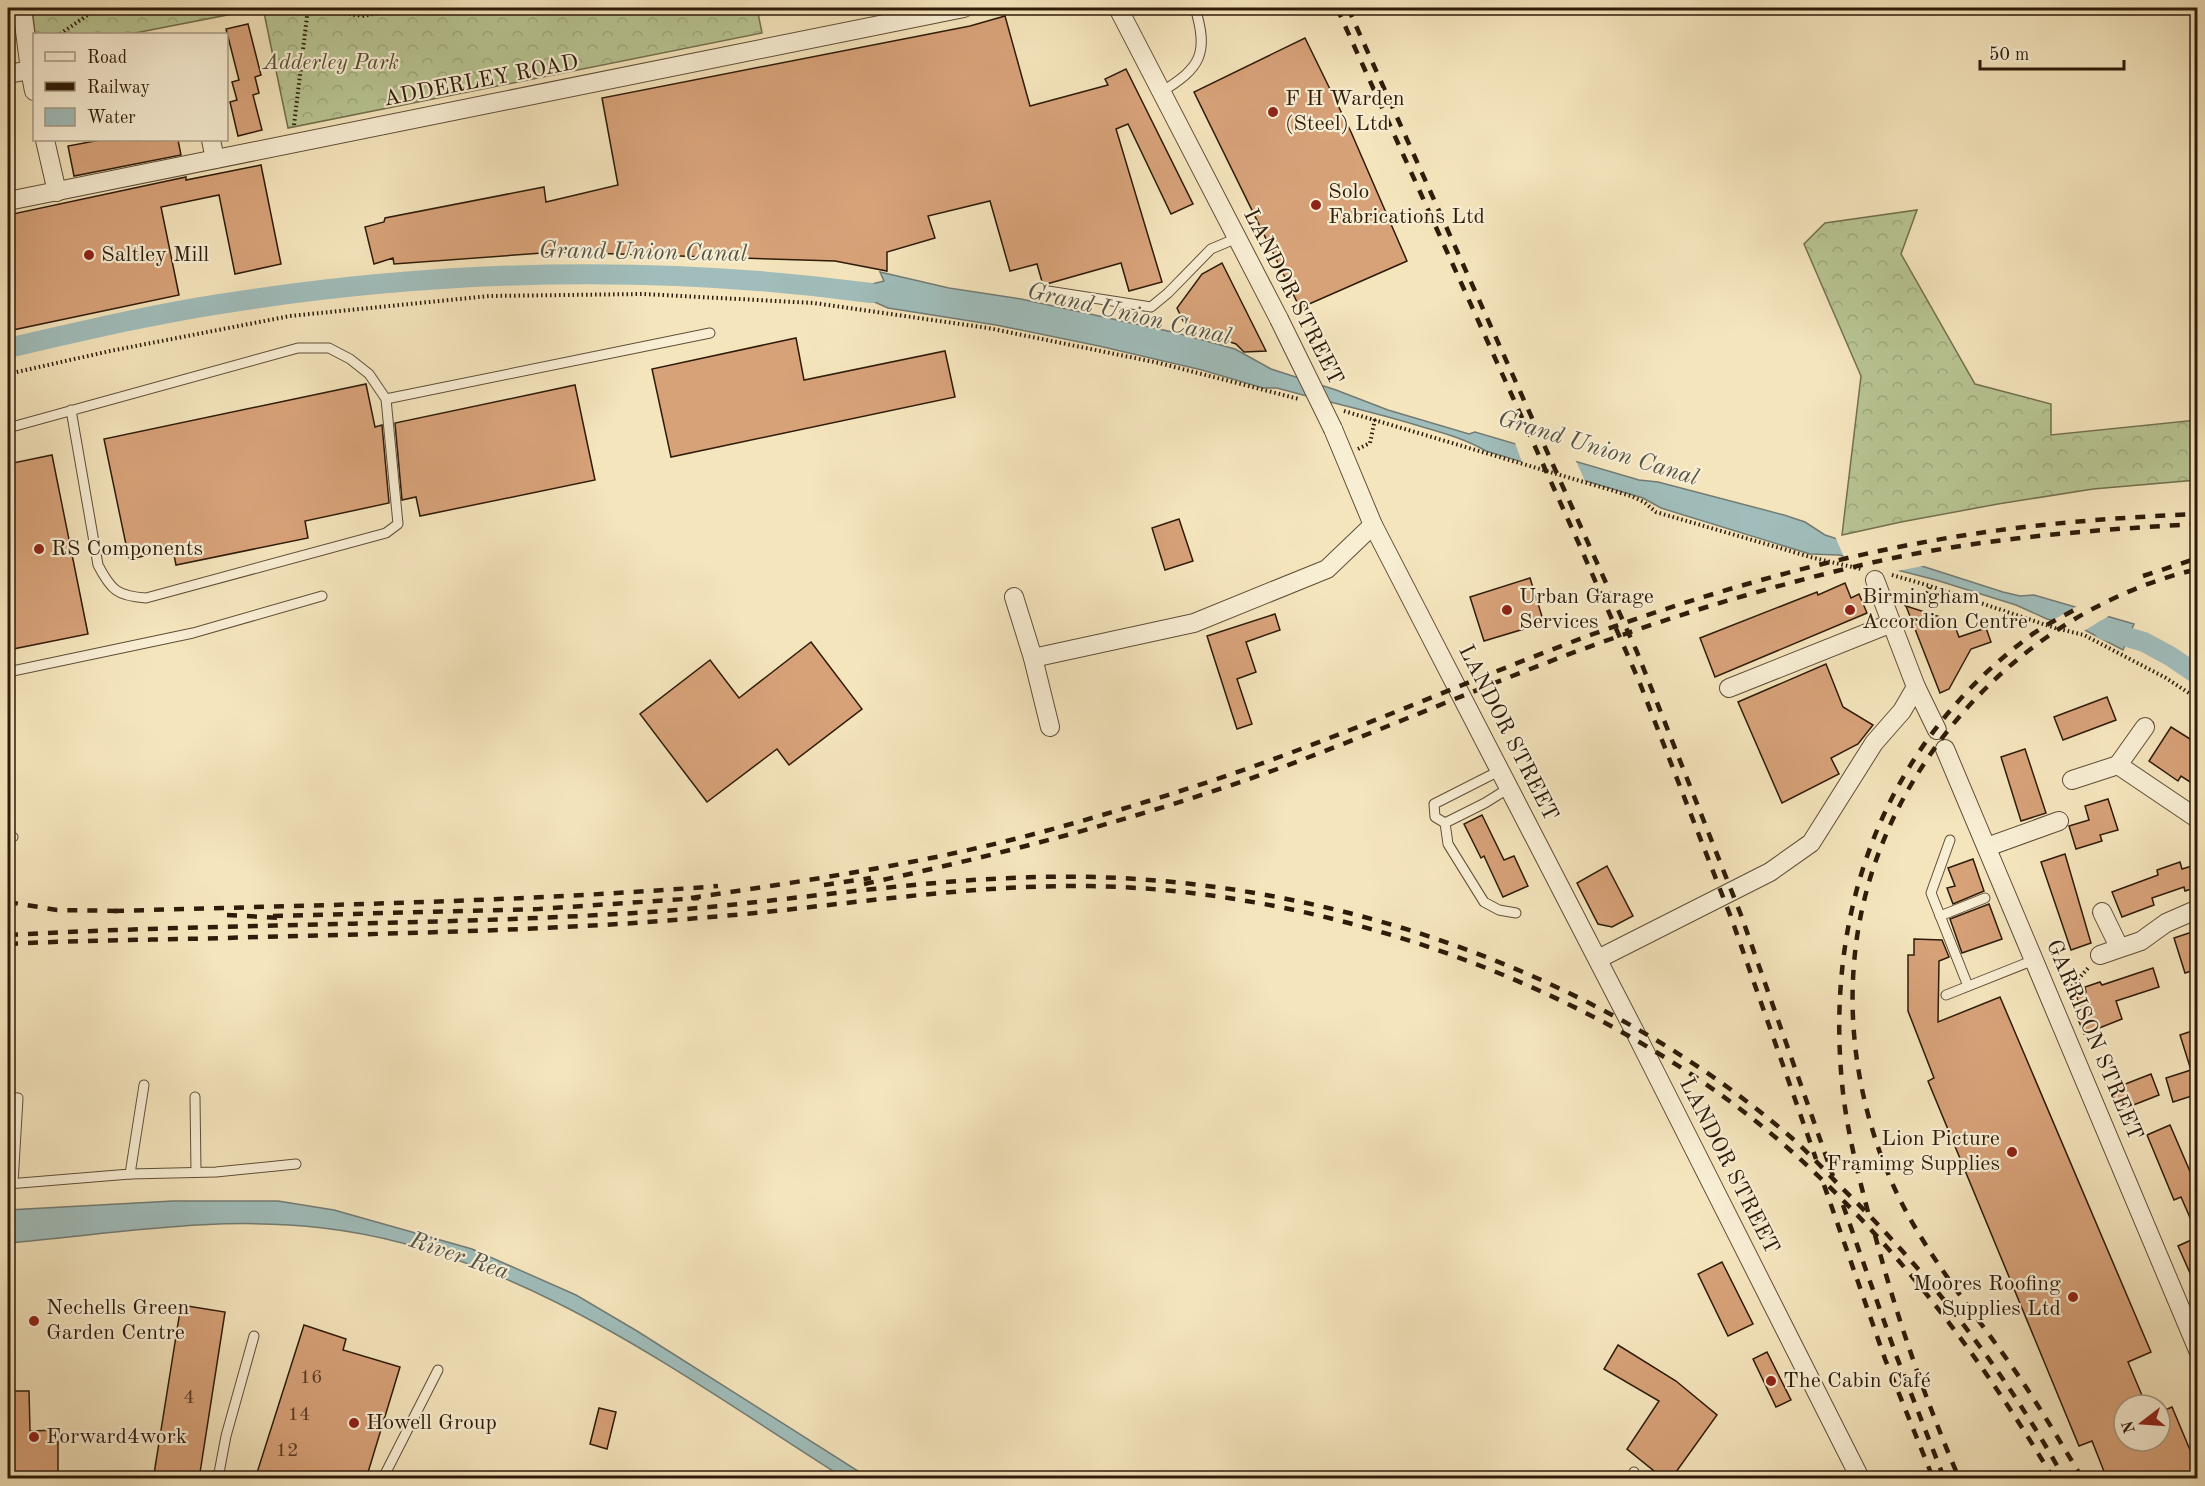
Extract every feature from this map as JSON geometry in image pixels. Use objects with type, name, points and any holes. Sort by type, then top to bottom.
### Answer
[{"type":"street","points":[[22,8],[33,86]]},
{"type":"street","name":"ADDERLEY ROAD","points":[[8,201],[964,8]]},
{"type":"street","name":"LANDOR STREET","points":[[1118,8],[1279,319],[1333,429],[1373,525],[1598,959],[1860,1479]]},
{"type":"street","points":[[8,74],[30,70]]},
{"type":"street","points":[[45,141],[57,192]]},
{"type":"street","points":[[211,141],[215,159]]},
{"type":"street","points":[[1033,658],[1194,623],[1327,569],[1373,525]]},
{"type":"street","points":[[1876,575],[1916,687],[1937,730]]},
{"type":"street","points":[[1014,597],[1033,658],[1050,727]]},
{"type":"street","points":[[1729,688],[1890,617]]},
{"type":"street","points":[[1598,959],[1770,872],[1811,843],[1874,743],[1902,711],[1916,687]]},
{"type":"street","points":[[2072,780],[2118,765],[2145,727]]},
{"type":"street","name":"GARRISON STREET","points":[[1945,749],[2198,1350]]},
{"type":"street","points":[[2118,765],[2198,819]]},
{"type":"street","points":[[1987,847],[2059,821]]},
{"type":"street","points":[[2100,955],[2141,941],[2166,923],[2198,909]]},
{"type":"street","points":[[2102,912],[2119,947]]},
{"type":"lane","points":[[1161,92],[1183,79],[1197,63],[1202,39],[1195,8]]},
{"type":"lane","points":[[1048,291],[1151,307],[1211,249],[1237,238]]},
{"type":"lane","points":[[386,399],[710,333]]},
{"type":"lane","points":[[8,428],[71,410],[298,348],[329,348],[350,359],[369,374],[386,399],[398,524],[386,533],[146,598],[127,597],[108,585],[98,565],[71,410]]},
{"type":"lane","points":[[8,672],[193,633],[322,596]]},
{"type":"lane","points":[[1445,823],[1435,817],[1434,804],[1501,771]]},
{"type":"lane","points":[[1445,823],[1509,788]]},
{"type":"lane","points":[[1445,823],[1448,844],[1484,902],[1499,910],[1516,913]]},
{"type":"lane","points":[[1950,840],[1931,893],[1968,986]]},
{"type":"lane","points":[[1940,916],[1985,898]]},
{"type":"lane","points":[[1946,995],[2034,960]]},
{"type":"lane","points":[[130,1174],[144,1085]]},
{"type":"lane","points":[[8,1097],[18,1098],[10,1184],[130,1174],[196,1173],[296,1164]]},
{"type":"lane","points":[[195,1097],[196,1173]]},
{"type":"lane","points":[[218,1479],[226,1436],[254,1336]]},
{"type":"lane","points":[[383,1479],[438,1370]]},
{"type":"path","points":[[61,33],[98,8]]},
{"type":"path","points":[[291,144],[308,8],[362,16],[408,8]]},
{"type":"path","points":[[8,374],[110,351],[302,314],[489,296],[643,294],[814,303],[988,328],[1159,363],[1302,399]]},
{"type":"path","points":[[1333,408],[1631,496],[1644,502],[1656,512],[1876,575],[1930,586],[2055,628],[2084,634],[2166,678],[2198,699]]},
{"type":"path","points":[[1344,454],[1370,444],[1375,419]]},
{"type":"path","points":[[1890,617],[1926,596],[1930,586]]},
{"type":"path","points":[[2051,1001],[2064,995],[2074,986],[2100,955]]},
{"type":"green space","points":[[32,8],[263,8],[135,33],[35,33]]},
{"type":"green space","name":"Adderley Park","points":[[263,8],[757,8],[762,33],[288,128]]},
{"type":"green space","points":[[1917,210],[1901,254],[1975,384],[2051,404],[2051,435],[2197,420],[2197,480],[2093,489],[1998,504],[1842,535],[1861,376],[1804,244],[1825,223]]},
{"type":"water","points":[[880,272],[949,288],[1021,299],[1177,333],[1235,349],[1271,369],[1388,410],[1469,434],[1475,432],[1639,480],[1658,482],[1784,515],[1805,522],[1825,535],[2003,592],[2020,596],[2034,595],[2134,624],[2123,650],[2081,628],[2047,619],[2016,605],[1936,580],[1839,555],[1810,554],[1661,508],[1643,498],[1486,451],[1469,442],[1399,420],[1277,388],[1263,388],[1202,370],[1099,346],[996,325],[888,308],[859,295],[846,294],[847,284],[868,285],[884,281]]},
{"type":"water","name":"River Rea","points":[[173,1201],[278,1201],[334,1210],[472,1249],[576,1295],[869,1478],[844,1478],[660,1360],[596,1323],[531,1290],[464,1262],[395,1241],[323,1228],[244,1224],[165,1227],[8,1243],[8,1210]]},
{"type":"pier","points":[[1514,440],[1575,459],[1586,483],[1523,465]]},
{"type":"pier","points":[[1834,534],[1928,565],[1892,572],[1839,558],[1844,557]]},
{"type":"pier","points":[[2079,605],[2112,614],[2082,632],[2048,623]]},
{"type":"building","points":[[1005,16],[1030,106],[1108,85],[1105,79],[1126,69],[1193,204],[1171,214],[1128,124],[1116,129],[1162,282],[1129,291],[1121,263],[1043,285],[1037,264],[1010,271],[990,201],[928,216],[935,238],[887,252],[887,271],[835,261],[556,252],[394,264],[393,258],[374,264],[365,227],[384,222],[385,218],[544,187],[546,202],[618,185],[602,98],[970,26]]},
{"type":"building","points":[[248,24],[261,75],[255,77],[259,93],[253,95],[262,130],[238,136],[230,102],[237,100],[232,82],[239,80],[226,29]]},
{"type":"building","points":[[1305,38],[1351,132],[1407,261],[1300,308],[1194,92]]},
{"type":"building","points":[[95,141],[178,141],[181,155],[74,176],[68,146]]},
{"type":"building","name":"Saltley Mill","points":[[261,165],[281,264],[235,274],[219,195],[161,207],[179,295],[8,331],[8,215],[186,177],[186,180]]},
{"type":"building","points":[[1222,263],[1266,351],[1244,352],[1236,344],[1186,327],[1177,308],[1202,274]]},
{"type":"building","points":[[796,338],[804,380],[945,351],[955,397],[671,457],[652,369]]},
{"type":"building","points":[[366,384],[375,427],[382,425],[389,503],[305,521],[308,538],[176,565],[173,550],[129,559],[104,439]]},
{"type":"building","points":[[575,385],[595,480],[420,516],[416,497],[402,500],[395,423]]},
{"type":"building","name":"RS Components","points":[[52,455],[88,634],[8,650],[8,464]]},
{"type":"building","points":[[1179,519],[1193,561],[1165,570],[1152,528]]},
{"type":"building","name":"Urban Garage Services","points":[[1530,578],[1544,623],[1484,641],[1470,597]]},
{"type":"building","points":[[1845,583],[1851,598],[1859,594],[1867,613],[1715,677],[1700,638]]},
{"type":"building","points":[[1906,606],[1953,621],[1959,637],[1986,628],[1991,642],[1971,649],[1949,689],[1940,693]]},
{"type":"building","points":[[1275,614],[1280,630],[1246,642],[1256,672],[1237,679],[1252,724],[1237,729],[1207,636]]},
{"type":"building","points":[[811,642],[862,709],[789,765],[777,749],[707,802],[640,714],[710,660],[739,698]]},
{"type":"building","points":[[1826,664],[1843,707],[1873,725],[1858,744],[1831,758],[1839,774],[1782,803],[1738,702]]},
{"type":"building","points":[[2107,697],[2116,720],[2063,740],[2054,717]]},
{"type":"building","points":[[2171,727],[2198,744],[2198,787],[2181,776],[2178,781],[2149,761]]},
{"type":"building","points":[[2025,749],[2046,813],[2021,821],[2001,757]]},
{"type":"building","points":[[2108,799],[2118,830],[2100,835],[2102,841],[2076,849],[2069,826],[2089,820],[2085,806]]},
{"type":"building","points":[[1482,815],[1504,860],[1514,856],[1528,886],[1503,897],[1484,856],[1481,858],[1464,824]]},
{"type":"building","points":[[2065,854],[2091,943],[2071,950],[2041,862]]},
{"type":"building","points":[[1973,859],[1984,891],[1953,904],[1947,888],[1955,886],[1948,868]]},
{"type":"building","points":[[2180,862],[2182,869],[2198,864],[2198,887],[2185,891],[2184,887],[2152,898],[2154,905],[2122,917],[2112,892],[2158,875],[2157,870]]},
{"type":"building","points":[[1607,866],[1633,916],[1612,927],[1598,924],[1577,883]]},
{"type":"building","points":[[1989,904],[2002,939],[1962,953],[1950,919]]},
{"type":"building","points":[[2198,930],[2198,969],[2185,973],[2174,938]]},
{"type":"building","points":[[1914,939],[1942,940],[1949,957],[1939,961],[1938,1022],[2000,997],[2151,1352],[2128,1362],[2141,1393],[2112,1393],[2112,1453],[2172,1453],[2172,1407],[2198,1469],[2198,1479],[2107,1479],[2092,1441],[2079,1446],[1928,1081],[1934,1078],[1908,1011],[1908,955],[1914,955]]},
{"type":"building","points":[[2153,968],[2159,987],[2116,1001],[2122,1019],[2084,1034],[2078,1019],[2084,1016],[2076,995],[2086,992],[2085,987],[2100,982],[2102,985]]},
{"type":"building","points":[[2198,1029],[2198,1094],[2173,1102],[2166,1078],[2191,1070],[2180,1035]]},
{"type":"building","points":[[2151,1074],[2159,1095],[2118,1111],[2110,1090]]},
{"type":"building","points":[[2170,1125],[2198,1190],[2198,1236],[2181,1197],[2174,1200],[2147,1135]]},
{"type":"building","points":[[2198,1237],[2198,1291],[2178,1246]]},
{"type":"building","points":[[1722,1262],[1753,1324],[1728,1336],[1698,1274]]},
{"type":"building","points":[[181,1305],[225,1312],[199,1479],[181,1479],[154,1474]]},
{"type":"building","points":[[304,1325],[346,1339],[343,1350],[400,1367],[366,1479],[255,1479]]},
{"type":"building","points":[[1618,1345],[1676,1381],[1717,1415],[1671,1479],[1664,1479],[1627,1449],[1659,1401],[1604,1369]]},
{"type":"building","points":[[1767,1352],[1791,1400],[1776,1407],[1753,1359]]},
{"type":"building","name":"Forward4work","points":[[8,1391],[29,1391],[30,1431],[58,1430],[58,1479],[8,1479]]},
{"type":"building","points":[[599,1408],[616,1412],[607,1449],[590,1444]]},
{"type":"waterway","name":"Grand Union Canal","points":[[8,348],[220,304],[382,284],[463,278],[545,275],[709,278],[871,293]]},
{"type":"waterway","name":"Grand Union Canal","points":[[2104,630],[2144,642],[2198,675]]},
{"type":"railway","points":[[1337,8],[1639,681],[1732,920],[1816,1159]]},
{"type":"railway","points":[[1348,8],[1637,652],[1741,915],[1833,1176]]},
{"type":"railway","points":[[691,898],[841,875],[931,858],[1031,835],[1098,816],[1196,786],[1299,750],[1607,629],[1699,598],[1794,571],[1890,549],[1986,532],[2092,520],[2198,514]]},
{"type":"railway","points":[[864,884],[1074,833],[1178,803],[1322,752],[1569,654],[1705,607],[1802,580],[1907,555],[1989,542],[2114,529],[2198,524]]},
{"type":"railway","points":[[2143,576],[2198,558]]},
{"type":"railway","points":[[2082,1478],[2006,1358],[1926,1245],[1911,1221],[1887,1171],[1869,1118],[1858,1064],[1853,1009],[1855,953],[1868,886],[1892,822],[1925,762],[1967,708],[2016,661],[2072,621],[2133,590],[2198,569]]},
{"type":"railway","points":[[1868,1212],[1846,1115],[1839,1018],[1844,954],[1856,892],[1876,834],[1903,778],[1937,726],[1980,679],[2030,636],[2081,606]]},
{"type":"railway","points":[[8,935],[168,928],[570,917],[709,907],[943,882],[1060,877],[1119,878],[1209,886],[1300,902],[1390,924],[1478,954],[1563,990],[1645,1033],[1722,1083],[1793,1139],[1874,1220],[1964,1325],[2017,1400],[2064,1478]]},
{"type":"railway","points":[[824,885],[871,878]]},
{"type":"railway","points":[[114,911],[492,899],[718,886]]},
{"type":"railway","points":[[8,944],[583,926],[734,915],[941,893],[1052,886],[1183,892],[1278,907],[1374,930],[1468,961],[1559,1000],[1645,1046],[1726,1099],[1799,1158],[1872,1231],[1906,1269],[1969,1349],[2053,1478]]},
{"type":"railway","points":[[273,916],[539,909],[699,898]]},
{"type":"railway","points":[[8,902],[57,910],[122,911]]},
{"type":"railway","points":[[227,915],[281,918]]},
{"type":"railway","points":[[1824,1185],[1885,1359],[1933,1478]]},
{"type":"railway","points":[[1843,1205],[1896,1355],[1944,1478]]},
{"type":"railway","points":[[1875,1235],[1912,1358],[1959,1478]]},
{"type":"place","name":"F H Warden (Steel) Ltd","points":[[1273,112]]},
{"type":"place","name":"Solo Fabrications Ltd","points":[[1316,205]]},
{"type":"place","name":"Saltley Mill","points":[[89,255]]},
{"type":"place","name":"RS Components","points":[[39,549]]},
{"type":"place","name":"Urban Garage Services","points":[[1507,610]]},
{"type":"place","name":"Birmingham Accordion Centre","points":[[1850,610]]},
{"type":"place","name":"Lion Picture Framimg Supplies","points":[[2012,1152]]},
{"type":"place","name":"Moores Roofing Supplies Ltd","points":[[2073,1297]]},
{"type":"place","name":"Nechells Green Garden Centre","points":[[34,1321]]},
{"type":"place","name":"The Cabin Café","points":[[1771,1381]]},
{"type":"place","name":"Howell Group","points":[[354,1423]]},
{"type":"place","name":"Forward4work","points":[[34,1437]]}]
